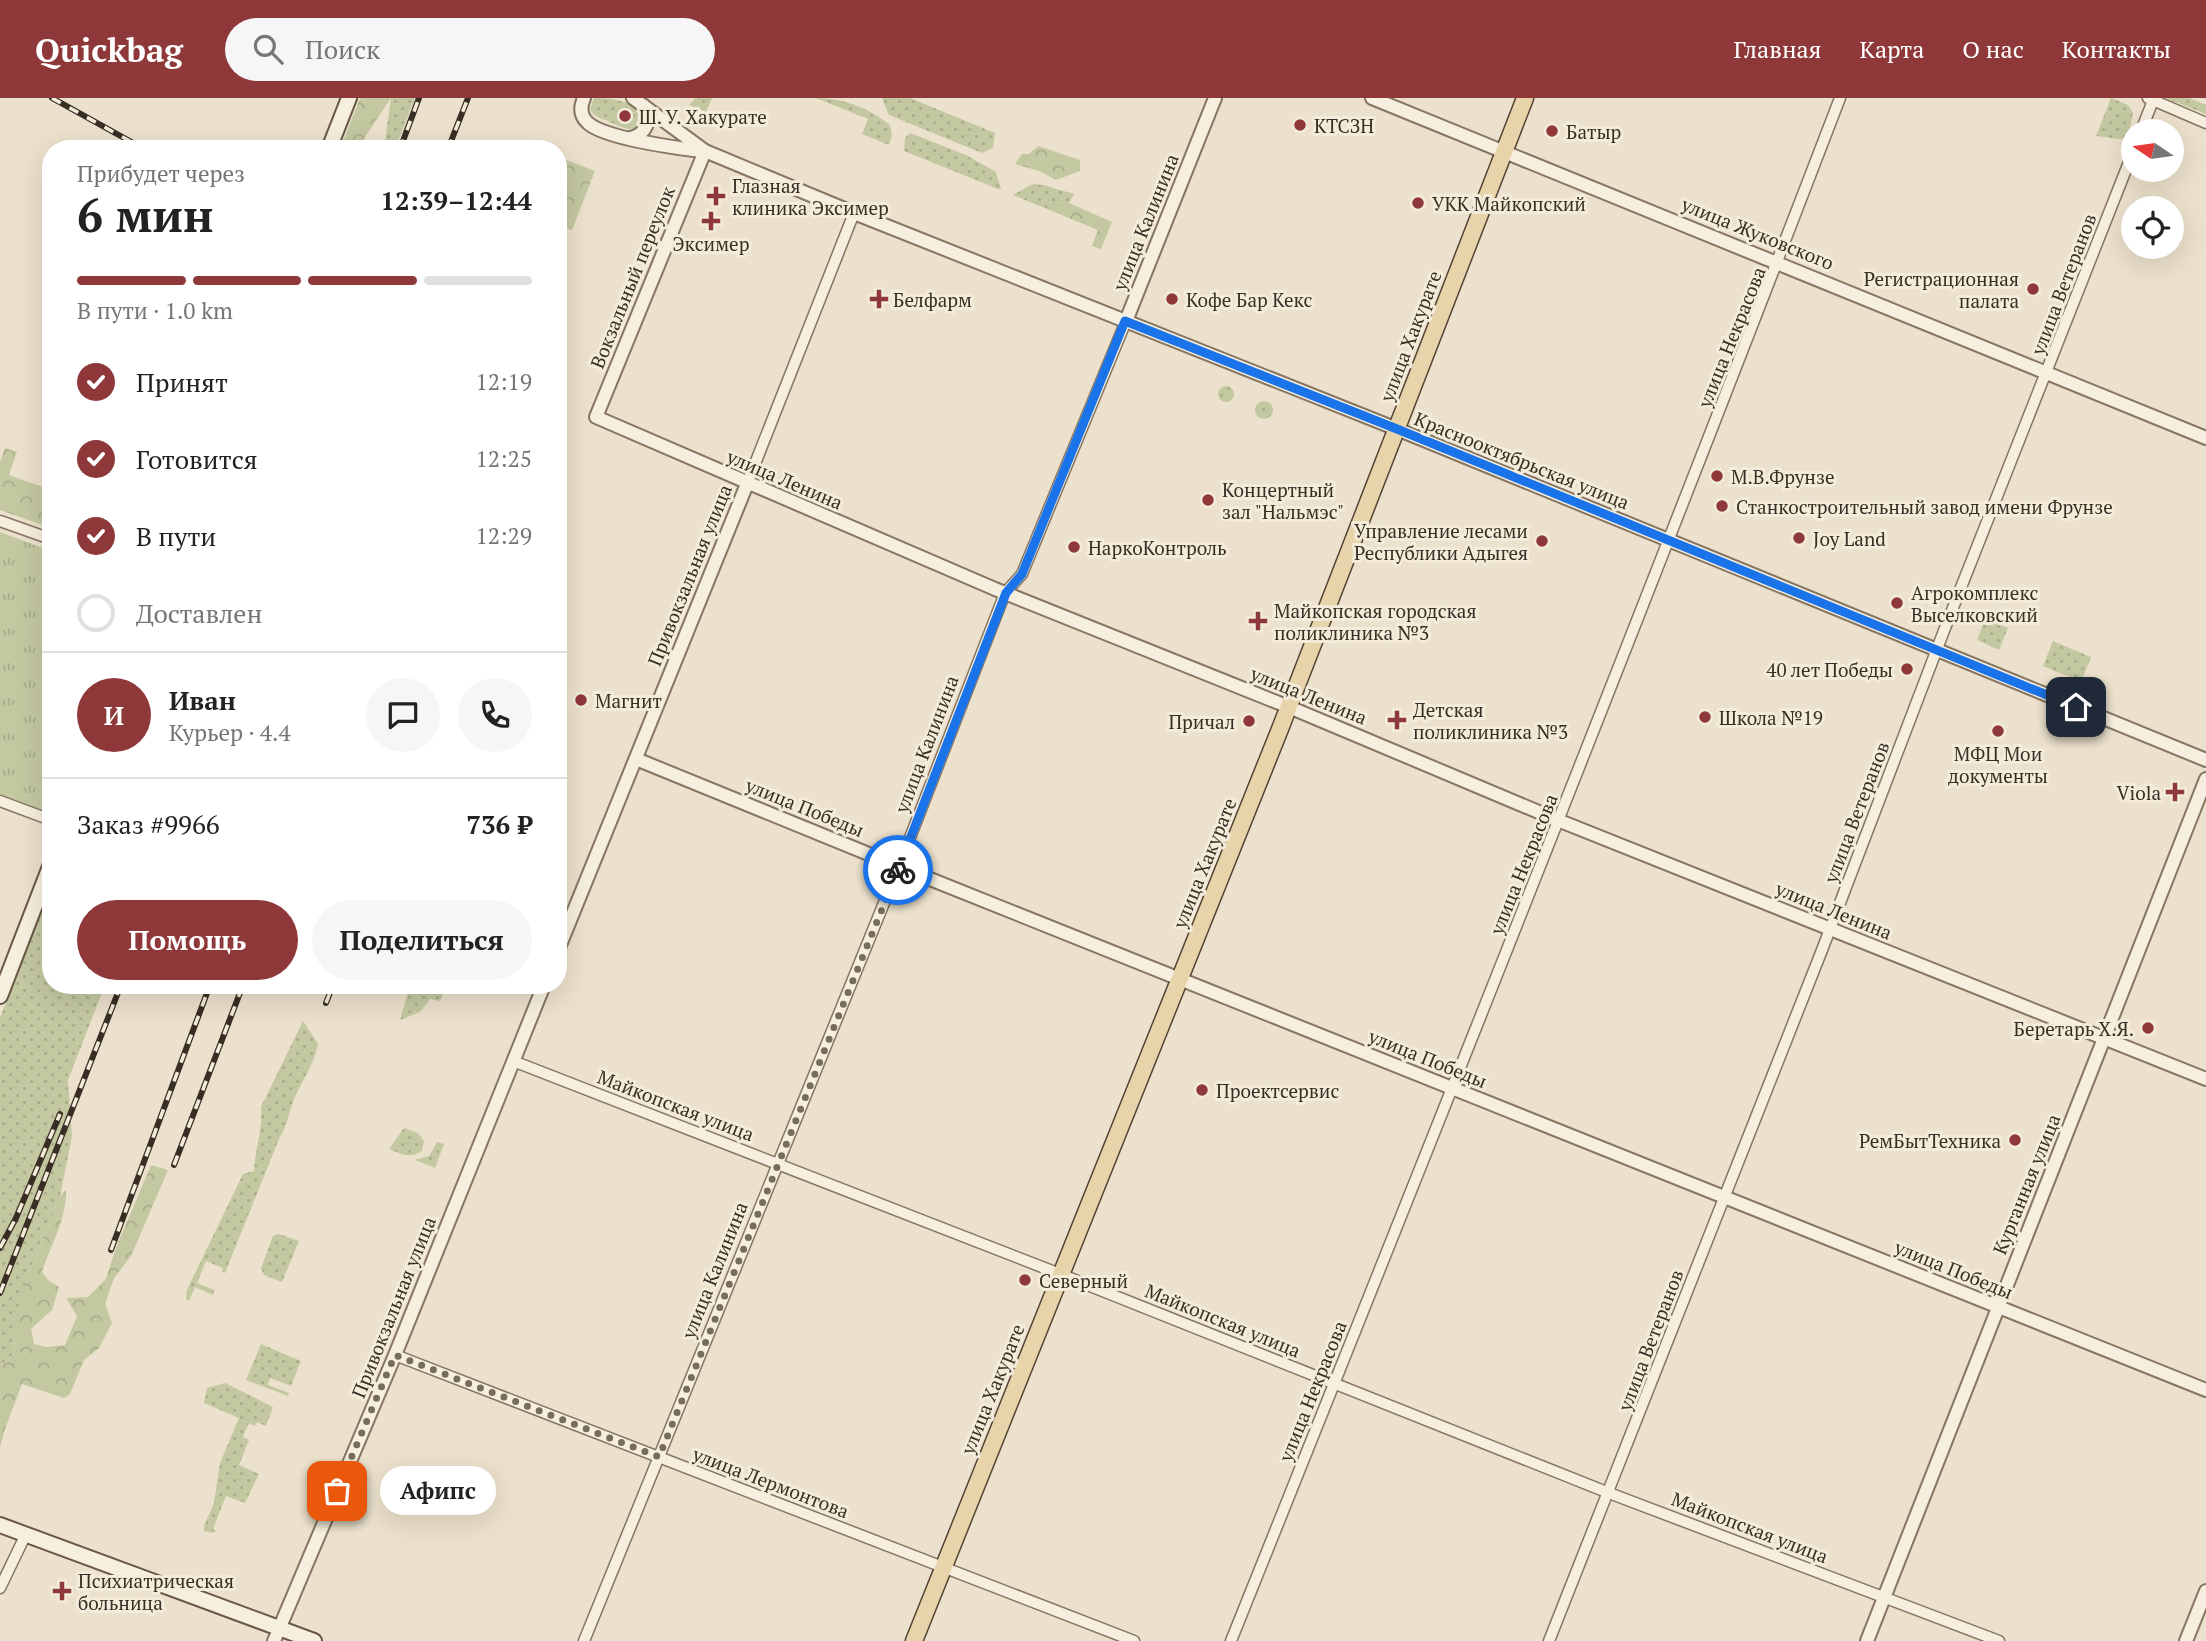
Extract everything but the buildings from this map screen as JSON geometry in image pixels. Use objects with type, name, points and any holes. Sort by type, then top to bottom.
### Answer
[{"type":"main road","points":[[332,140],[349,98]]},
{"type":"main road","name":"улица Хакурате","points":[[914,1641],[1289,707],[1525,98]]},
{"type":"main road","points":[[0,996],[42,886]]},
{"type":"main road","points":[[0,1525],[277,1634],[313,1641]]},
{"type":"street","points":[[584,98],[582,115],[590,125],[625,138],[705,151]]},
{"type":"street","name":"улица Калинина","points":[[584,1641],[899,866],[1006,593],[1022,574],[1215,98]]},
{"type":"street","name":"улица Жуковского","points":[[1372,98],[2206,438]]},
{"type":"street","name":"улица Некрасова","points":[[1231,1641],[1560,821],[1779,262],[1840,98]]},
{"type":"street","points":[[2145,119],[2151,99],[2206,123]]},
{"type":"street","points":[[631,138],[638,136],[647,126],[648,113],[638,101]]},
{"type":"street","points":[[638,101],[705,151]]},
{"type":"street","name":"Краснооктябрьская улица","points":[[705,151],[1397,429],[2206,760]]},
{"type":"street","name":"Вокзальный переулок","points":[[596,418],[705,151]]},
{"type":"street","name":"улица Ветеранов","points":[[1549,1641],[2121,182]]},
{"type":"street","name":"Привокзальная улица","points":[[567,928],[855,213]]},
{"type":"street","name":"улица Ленина","points":[[596,418],[1006,593],[1289,707],[1560,821],[2206,1079]]},
{"type":"street","points":[[0,521],[42,535]]},
{"type":"street","name":"улица Победы","points":[[636,759],[2206,1390]]},
{"type":"street","name":"Курганная улица","points":[[1867,1641],[2206,779]]},
{"type":"street","points":[[0,801],[42,817]]},
{"type":"street","name":"Привокзальная улица","points":[[277,1634],[395,1355],[540,994]]},
{"type":"street","name":"Майкопская улица","points":[[513,1061],[1060,1274],[1609,1493],[1999,1641]]},
{"type":"street","name":"улица Лермонтова","points":[[395,1355],[1134,1641]]},
{"type":"street","points":[[0,1588],[26,1534]]},
{"type":"street","points":[[2186,1641],[2206,1591]]},
{"type":"green space","points":[[360,98],[391,98],[363,140],[344,140]]},
{"type":"green space","points":[[391,98],[415,98],[399,140],[385,140]]},
{"type":"green space","points":[[594,98],[628,103],[640,112],[640,122],[629,129],[598,117],[590,109]]},
{"type":"green space","points":[[696,98],[712,98],[706,112],[689,105]]},
{"type":"green space","points":[[816,98],[846,102],[882,119],[890,125],[892,134],[889,145],[862,134],[868,119]]},
{"type":"green space","points":[[882,98],[910,98],[995,133],[993,148],[982,153],[889,115]]},
{"type":"green space","points":[[2111,98],[2128,105],[2133,113],[2132,119],[2121,119],[2121,139],[2096,136]]},
{"type":"green space","points":[[2165,98],[2189,98],[2206,105],[2206,114]]},
{"type":"green space","points":[[910,133],[966,155],[996,172],[1001,189],[904,151],[905,138]]},
{"type":"green space","points":[[1038,146],[1080,160],[1080,171],[1056,180],[1039,171],[1015,164],[1022,154],[1029,154]]},
{"type":"green space","points":[[567,160],[595,171],[572,230],[567,228]]},
{"type":"green space","points":[[1033,184],[1074,194],[1069,203],[1049,202],[1047,209],[1013,195]]},
{"type":"green space","points":[[1048,202],[1069,203],[1112,222],[1101,249],[1092,246],[1098,230],[1047,209]]},
{"type":"green space","points":[[1223,386],[1229,386],[1234,394],[1232,400],[1223,402],[1218,397],[1218,391]]},
{"type":"green space","points":[[1264,401],[1270,404],[1273,410],[1270,416],[1264,419],[1258,416],[1255,410],[1258,404]]},
{"type":"green space","points":[[5,448],[17,452],[9,475],[42,487],[42,525],[0,510],[0,462]]},
{"type":"green space","points":[[0,532],[42,548],[42,811],[0,796]]},
{"type":"green space","points":[[1985,619],[2008,628],[1999,650],[1977,640]]},
{"type":"green space","points":[[2053,641],[2091,657],[2081,682],[2043,666]]},
{"type":"green space","points":[[42,908],[42,994],[101,994],[68,1080],[72,1136],[60,1196],[27,1278],[12,1357],[0,1365],[0,1018]]},
{"type":"green space","points":[[407,994],[443,994],[440,1001],[430,999],[420,1012],[400,1020]]},
{"type":"green space","points":[[303,1021],[318,1044],[313,1060],[293,1102],[225,1273],[222,1272],[223,1268],[206,1261],[197,1283],[214,1290],[213,1295],[195,1287],[189,1301],[186,1299],[187,1290],[243,1174],[254,1171],[261,1107]]},
{"type":"green space","points":[[404,1128],[418,1133],[424,1141],[422,1151],[409,1155],[389,1149]]},
{"type":"green space","points":[[437,1142],[444,1144],[435,1168],[415,1160],[429,1156]]},
{"type":"green space","points":[[151,1165],[168,1170],[131,1256],[114,1278],[105,1304],[112,1323],[99,1348],[84,1360],[70,1394],[64,1398],[22,1384],[0,1447],[0,1365],[12,1357],[17,1338],[14,1319],[27,1278],[60,1196],[66,1190],[61,1221],[42,1272],[59,1287],[52,1310],[31,1329],[34,1344],[46,1347],[65,1345],[77,1316],[66,1298],[88,1297],[106,1279]]},
{"type":"green space","points":[[279,1234],[299,1241],[282,1282],[264,1275],[261,1268],[273,1236]]},
{"type":"green space","points":[[261,1344],[301,1361],[291,1386],[270,1378],[268,1385],[289,1393],[288,1396],[246,1380]]},
{"type":"green space","points":[[225,1383],[273,1407],[266,1426],[257,1422],[255,1426],[249,1423],[243,1437],[249,1440],[239,1465],[259,1474],[245,1503],[226,1496],[213,1529],[216,1531],[213,1533],[204,1531],[204,1526],[214,1503],[220,1463],[239,1418],[204,1403],[207,1388]]},
{"type":"railway","points":[[52,98],[128,140]]},
{"type":"railway","points":[[403,140],[419,98]]},
{"type":"railway","points":[[452,140],[468,98]]},
{"type":"railway","points":[[0,1293],[117,994]]},
{"type":"railway","points":[[111,1250],[207,994]]},
{"type":"railway","points":[[174,1165],[240,994]]},
{"type":"railway","points":[[326,1003],[330,994]]},
{"type":"railway","points":[[0,1248],[16,1218],[60,1114]]},
{"type":"way so far","points":[[337,1491],[395,1355],[659,1457],[898,870]]},
{"type":"place","name":"Ш. У. Хакурате","points":[[625,116]]},
{"type":"place","name":"КТСЗН","points":[[1300,125]]},
{"type":"place","name":"Батыр","points":[[1552,131]]},
{"type":"place","name":"Глазная клиника Эксимер","points":[[716,196]]},
{"type":"place","name":"УКК Майкопский","points":[[1418,203]]},
{"type":"place","name":"Эксимер","points":[[711,221]]},
{"type":"place","name":"Регистрационная палата","points":[[2033,289]]},
{"type":"place","name":"Белфарм","points":[[879,299]]},
{"type":"place","name":"Кофе Бар Кекс","points":[[1172,299]]},
{"type":"place","name":"М.В.Фрунзе","points":[[1717,476]]},
{"type":"place","name":"Концертный зал \"Нальмэс\"","points":[[1208,500]]},
{"type":"place","name":"Станкостроительный завод имени Фрунзе","points":[[1722,506]]},
{"type":"place","name":"Joy Land","points":[[1799,538]]},
{"type":"place","name":"Управление лесами Республики Адыгея","points":[[1542,541]]},
{"type":"place","name":"НаркоКонтроль","points":[[1074,547]]},
{"type":"place","name":"Агрокомплекс Выселковский","points":[[1897,603]]},
{"type":"place","name":"Майкопская городская поликлиника №3","points":[[1258,621]]},
{"type":"place","name":"40 лет Победы","points":[[1907,669]]},
{"type":"place","name":"Магнит","points":[[581,700]]},
{"type":"place","name":"Школа №19","points":[[1705,717]]},
{"type":"place","name":"Детская поликлиника №3","points":[[1397,720]]},
{"type":"place","name":"Причал","points":[[1249,721]]},
{"type":"place","name":"МФЦ Мои документы","points":[[1998,731]]},
{"type":"place","name":"Viola","points":[[2175,792]]},
{"type":"place","name":"Беретарь Х.Я.","points":[[2148,1028]]},
{"type":"place","name":"Проектсервис","points":[[1202,1090]]},
{"type":"place","name":"РемБытТехника","points":[[2015,1140]]},
{"type":"place","name":"Северный","points":[[1025,1280]]},
{"type":"place","name":"Афипс","points":[[337,1491]]},
{"type":"place","name":"Психиатрическая больница","points":[[62,1591]]},
{"type":"route","points":[[898,870],[1006,593],[1022,574],[1125,321],[1397,429],[2076,707]]}]
